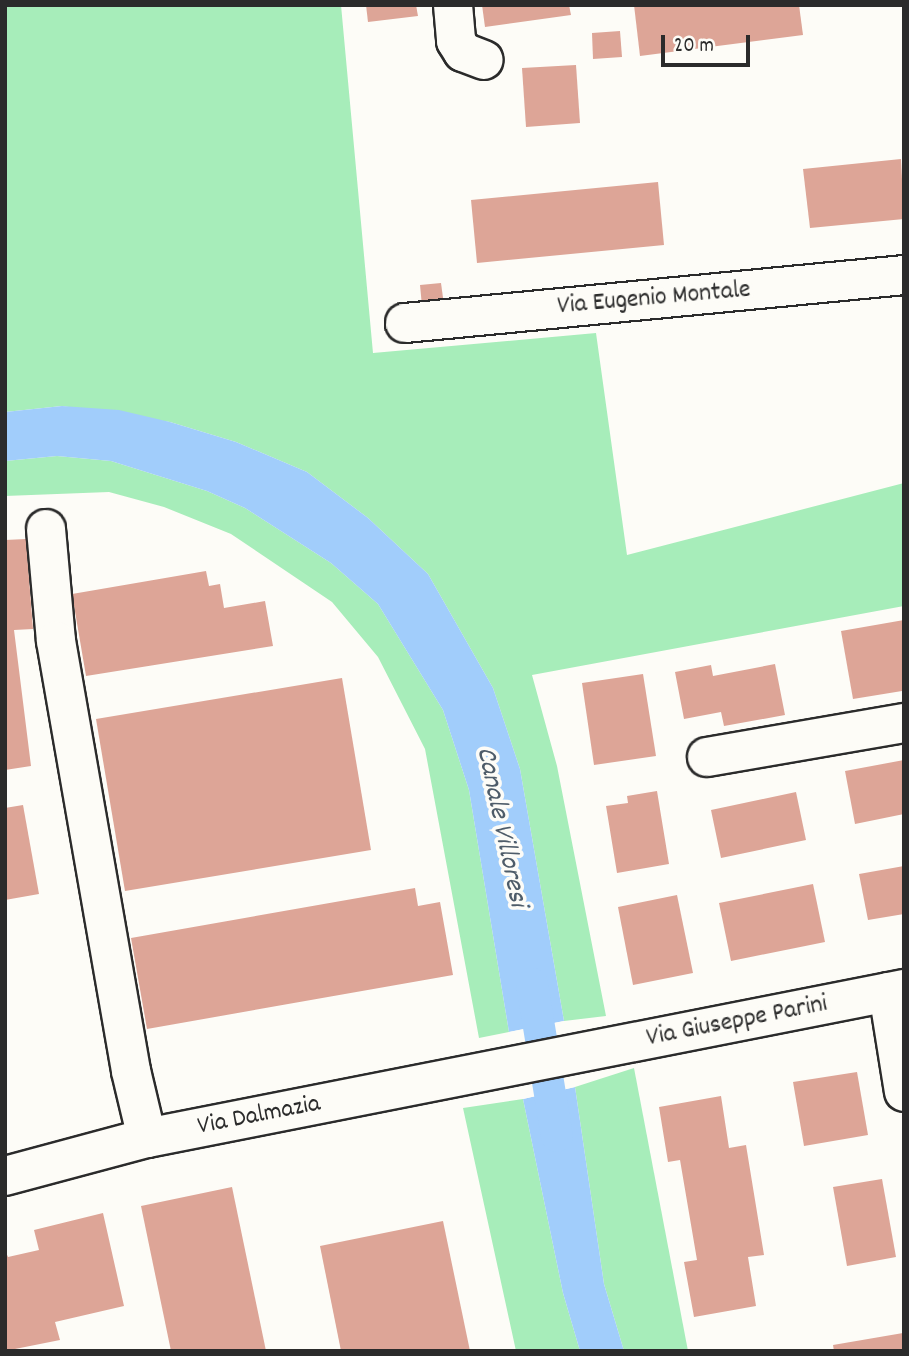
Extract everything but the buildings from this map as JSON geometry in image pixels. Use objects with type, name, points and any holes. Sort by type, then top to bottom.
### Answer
[{"type":"street","points":[[453,5],[456,41],[463,52],[484,60]]},
{"type":"street","name":"Via Eugenio Montale","points":[[405,323],[904,275]]},
{"type":"street","points":[[46,529],[56,641],[131,1071],[147,1138]]},
{"type":"street","points":[[707,757],[904,723]]},
{"type":"street","points":[[896,991],[904,1092]]},
{"type":"street","name":"Via Giuseppe Parini","points":[[516,1065],[896,991]]},
{"type":"street","name":"Via Dalmazia","points":[[5,1176],[147,1138],[516,1065]]},
{"type":"green space","points":[[5,5],[341,5],[373,353],[596,333],[627,555],[904,483],[904,606],[532,675],[557,766],[606,1016],[564,1021],[520,769],[493,688],[428,574],[368,518],[307,472],[236,442],[170,422],[62,406],[5,412]]},
{"type":"green space","points":[[57,456],[111,461],[207,491],[245,508],[331,563],[378,604],[443,710],[469,790],[509,1032],[479,1038],[425,749],[378,657],[332,602],[231,534],[164,507],[109,492],[5,496],[5,461]]},
{"type":"green space","points":[[634,1068],[688,1351],[624,1351],[604,1284],[575,1087]]},
{"type":"green space","points":[[523,1099],[563,1293],[580,1351],[516,1351],[463,1108]]},
{"type":"water","points":[[62,406],[119,410],[170,422],[236,442],[307,472],[368,518],[428,574],[493,688],[520,769],[564,1021],[509,1032],[469,790],[443,710],[378,604],[331,563],[245,508],[207,491],[111,461],[57,456],[5,461],[5,412]]},
{"type":"water","points":[[575,1087],[604,1284],[624,1351],[580,1351],[563,1293],[523,1099]]},
{"type":"pier","points":[[564,1021],[564,1025],[510,1035],[509,1032]]},
{"type":"pier","points":[[574,1084],[575,1087],[523,1099],[522,1096]]},
{"type":"waterway","name":"Canale Villoresi","points":[[532,984],[557,1136]]}]
